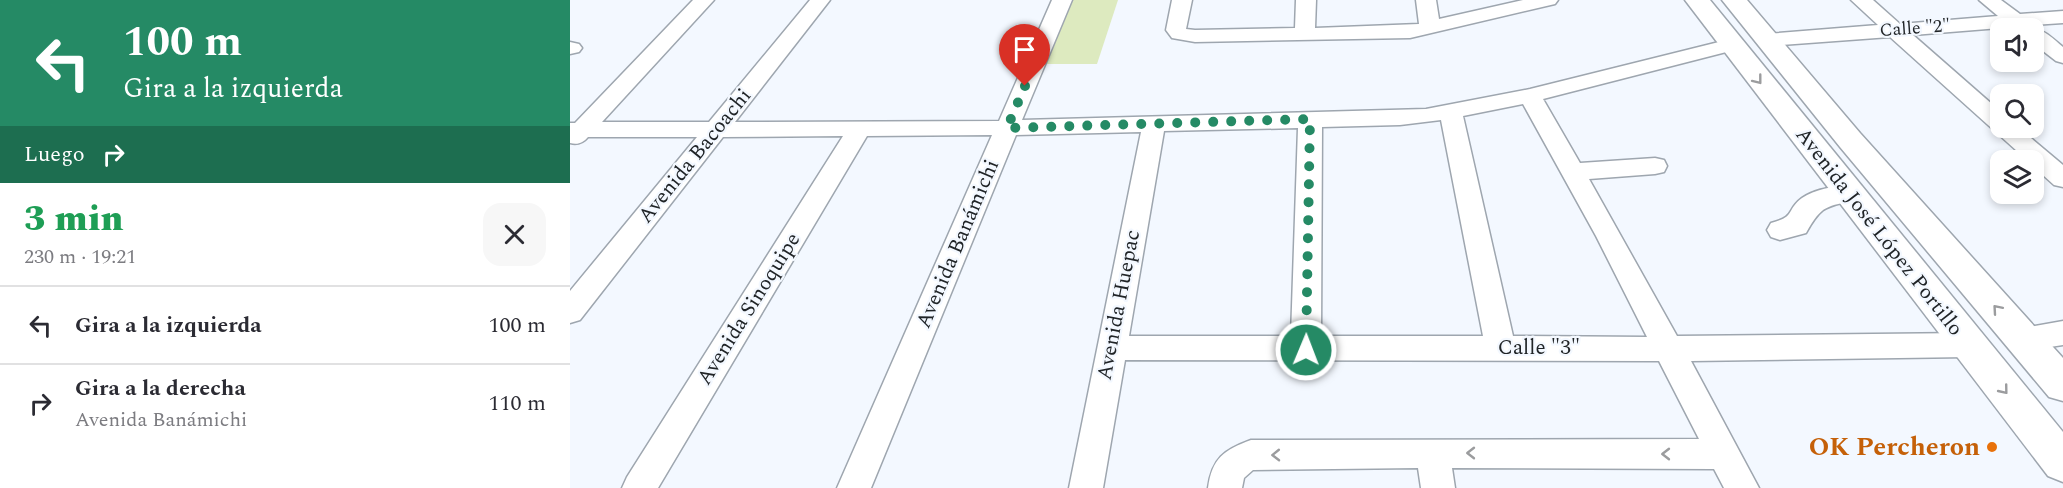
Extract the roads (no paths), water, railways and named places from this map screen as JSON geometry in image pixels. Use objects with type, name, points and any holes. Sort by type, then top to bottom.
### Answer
[{"type":"main road","name":"Avenida José López Portillo","points":[[1697,0],[2063,464]]},
{"type":"main road","points":[[1702,0],[1722,22],[1738,32],[1767,40]]},
{"type":"main road","name":"Avenida José López Portillo","points":[[1734,0],[1850,140],[2063,385]]},
{"type":"main road","points":[[1731,45],[1753,48],[1767,55],[1813,106],[1850,140]]},
{"type":"street","points":[[574,134],[704,0]]},
{"type":"street","name":"Avenida Bacoachi","points":[[570,312],[820,0]]},
{"type":"street","name":"Avenida Banámichi","points":[[854,488],[1062,0]]},
{"type":"street","points":[[1182,0],[1175,24],[1179,34],[1195,36],[1396,33],[1430,28],[1548,0]]},
{"type":"street","points":[[1305,35],[1306,0]]},
{"type":"street","points":[[1426,0],[1430,28]]},
{"type":"street","points":[[1861,0],[1990,114]]},
{"type":"street","points":[[1989,0],[2012,18]]},
{"type":"street","name":"Calle \"2\"","points":[[2044,21],[2063,17]]},
{"type":"street","name":"Calle \"2\"","points":[[1767,40],[1893,30],[1990,26]]},
{"type":"street","points":[[2044,42],[2063,57]]},
{"type":"street","points":[[574,134],[716,129],[1007,128],[1400,118],[1451,112],[1530,96],[1731,45]]},
{"type":"street","points":[[1530,96],[1670,349],[1742,488]]},
{"type":"street","points":[[1451,112],[1500,348]]},
{"type":"street","points":[[1306,350],[1310,119]]},
{"type":"street","name":"Avenida Huepac","points":[[1086,488],[1154,123]]},
{"type":"street","name":"Avenida Sinoquipe","points":[[639,488],[859,129]]},
{"type":"street","points":[[2016,138],[2063,179]]},
{"type":"street","points":[[1574,172],[1656,166]]},
{"type":"street","points":[[1780,230],[1797,226],[1802,213],[1814,200],[1848,194]]},
{"type":"street","points":[[2023,339],[2063,333]]},
{"type":"street","name":"Calle \"3\"","points":[[1111,348],[1670,349],[1968,345]]},
{"type":"street","points":[[1433,453],[1438,488]]},
{"type":"street","points":[[1225,488],[1226,473],[1235,461],[1251,455],[1725,454]]},
{"type":"place","name":"OK Percheron","points":[[1992,447]]}]
